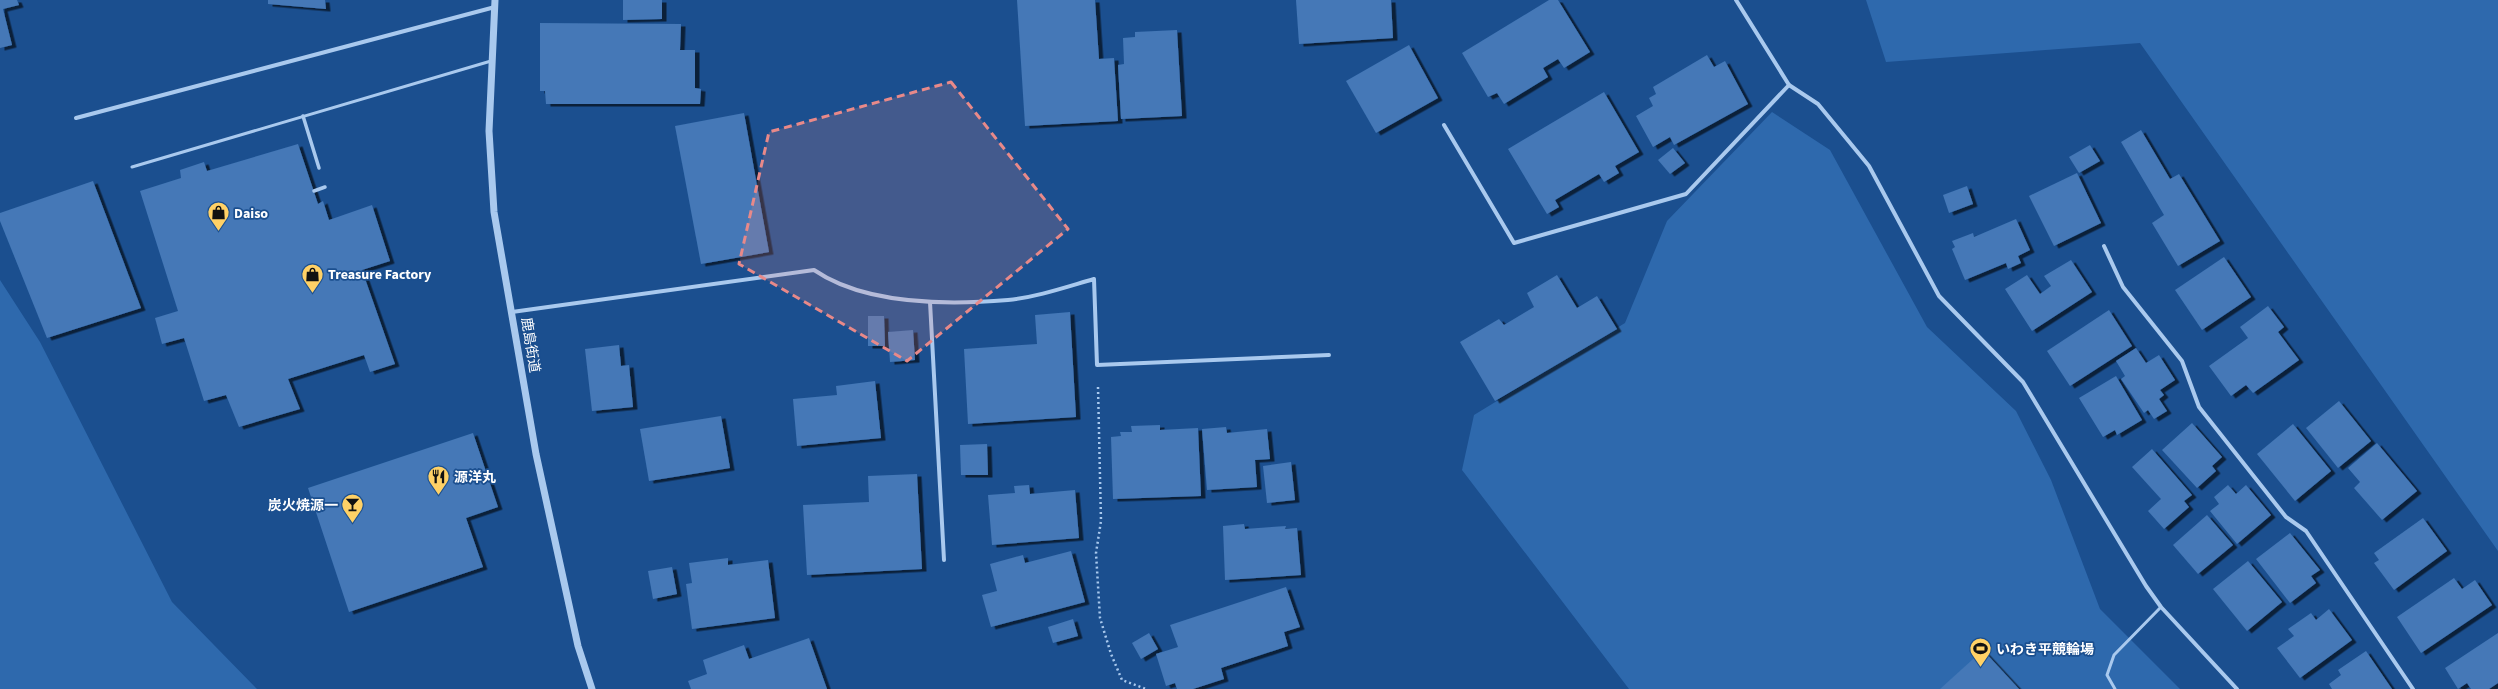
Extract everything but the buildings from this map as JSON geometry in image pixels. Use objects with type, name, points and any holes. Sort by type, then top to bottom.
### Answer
[{"type":"street","points":[[1736,0],[1788,85],[1818,104],[1869,166],[1939,296],[2023,382],[2146,586],[2161,607],[2237,689]]},
{"type":"street","points":[[76,118],[495,4]]},
{"type":"street","name":"鹿島街道","points":[[495,4],[491,61],[489,131],[494,212],[536,454],[578,646],[592,689]]},
{"type":"street","points":[[1444,125],[1514,243],[1686,194],[1788,85]]},
{"type":"street","points":[[303,116],[319,168]]},
{"type":"street","points":[[314,191],[325,187]]},
{"type":"street","points":[[2104,246],[2123,287],[2182,361],[2199,407],[2286,517],[2306,531],[2413,689]]},
{"type":"street","points":[[512,312],[814,270],[830,281],[881,296],[930,302],[1009,300],[1094,279],[1097,364],[1329,355]]},
{"type":"street","points":[[930,302],[944,560]]},
{"type":"lane","points":[[132,167],[491,61]]},
{"type":"lane","points":[[2115,689],[2106,675],[2114,655],[2161,607]]},
{"type":"path","points":[[1097,364],[1101,521],[1096,553],[1100,618],[1111,654],[1122,680],[1146,689]]},
{"type":"highlighted area","points":[[951,82],[1068,229],[907,361],[739,264],[769,132]]},
{"type":"shaded area","points":[[1866,0],[2498,0],[2498,551],[2140,43],[1886,62]]},
{"type":"shaded area","name":"いわき平競輪場","points":[[1772,112],[1830,150],[1927,327],[2016,411],[2051,480],[2100,609],[2180,689],[1629,689],[1462,470],[1474,415],[1625,323],[1667,221]]},
{"type":"shaded area","points":[[0,280],[40,342],[172,602],[257,689],[0,689]]},
{"type":"place","name":"Daiso","points":[[218,232]]},
{"type":"place","name":"Treasure Factory","points":[[312,294]]},
{"type":"place","name":"源洋丸","points":[[438,496]]},
{"type":"place","name":"炭火焼源一","points":[[353,524]]},
{"type":"place","name":"いわき平競輪場","points":[[1981,668]]}]
